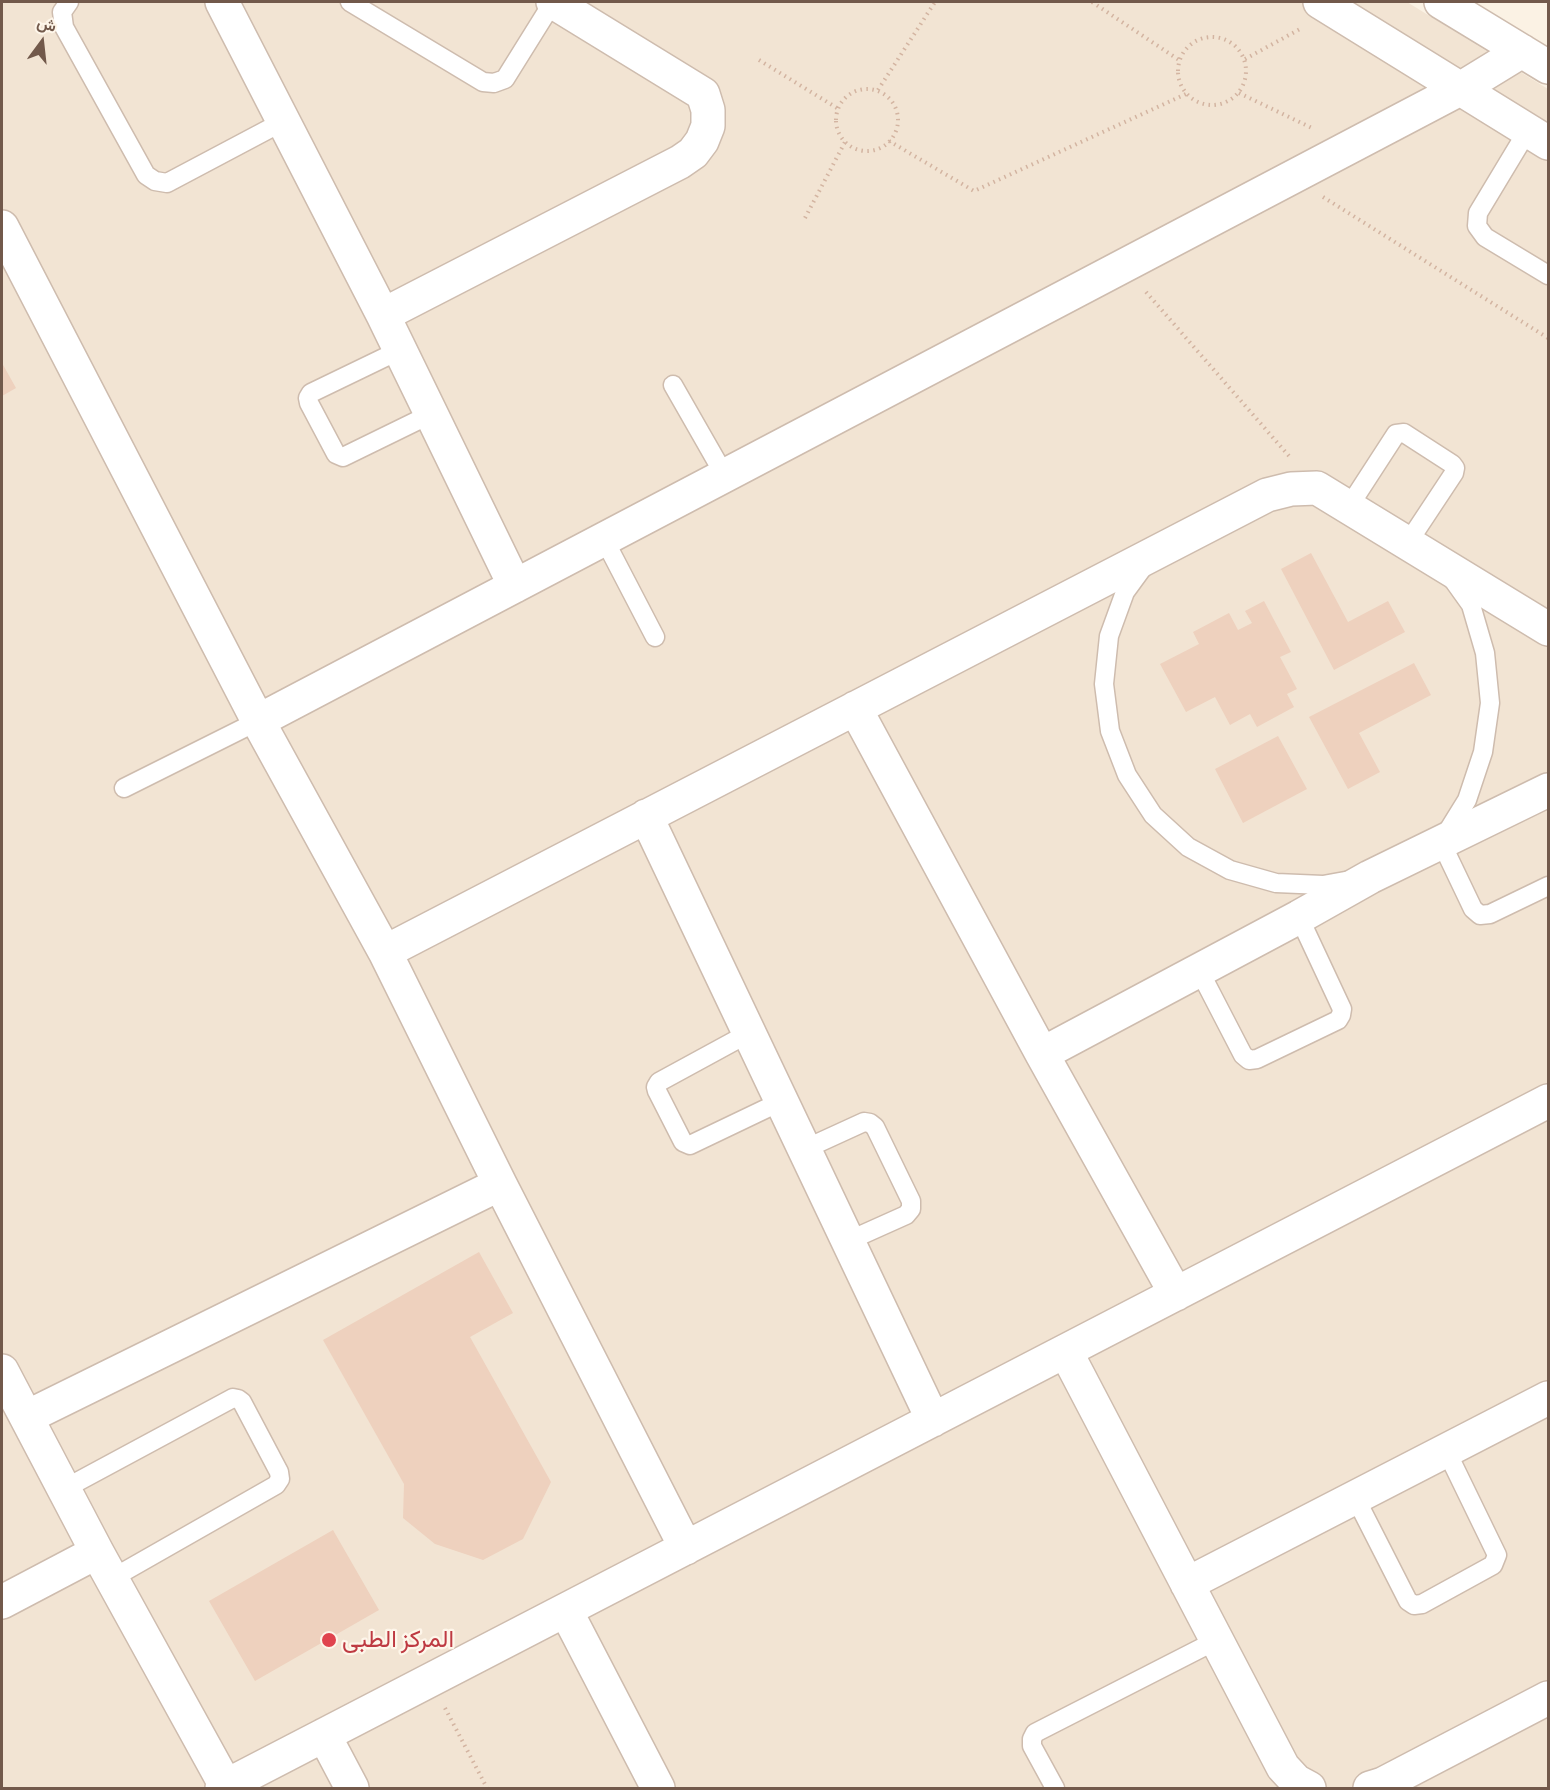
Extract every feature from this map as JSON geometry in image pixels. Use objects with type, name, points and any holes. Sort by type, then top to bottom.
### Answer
[{"type":"street","points":[[222,2],[383,315],[515,586]]},
{"type":"street","points":[[383,315],[680,162],[693,153],[702,141],[708,126],[708,110],[703,94],[553,2]]},
{"type":"street","points":[[1441,2],[1535,59]]},
{"type":"street","points":[[1328,6],[1538,137]]},
{"type":"street","points":[[258,721],[1461,89],[1535,59]]},
{"type":"street","points":[[2,226],[258,721],[385,952],[500,1184],[686,1548]]},
{"type":"street","points":[[385,952],[1267,495],[1291,489],[1317,488],[1548,629]]},
{"type":"street","points":[[855,708],[1042,1054],[1176,1294]]},
{"type":"street","points":[[1042,1054],[1371,877],[1548,790]]},
{"type":"street","points":[[646,816],[933,1420]]},
{"type":"street","points":[[2,1371],[224,1787],[1548,1101]]},
{"type":"street","points":[[27,1417],[500,1184]]},
{"type":"street","points":[[1065,1352],[1283,1767],[1296,1781],[1308,1788]]},
{"type":"street","points":[[1187,1584],[1548,1398]]},
{"type":"street","points":[[2,1602],[104,1565]]},
{"type":"street","points":[[566,1611],[658,1788]]},
{"type":"street","points":[[1370,1788],[1383,1784],[1548,1698]]},
{"type":"street","points":[[324,1735],[352,1788]]},
{"type":"lane","points":[[69,2],[62,12],[64,27],[146,175],[155,181],[167,183],[284,121]]},
{"type":"lane","points":[[350,2],[483,82],[494,83],[505,79],[553,2]]},
{"type":"lane","points":[[1538,137],[1478,213],[1477,226],[1485,237],[1548,275]]},
{"type":"lane","points":[[400,350],[311,393],[308,398],[309,403],[336,454],[343,457],[431,414]]},
{"type":"lane","points":[[673,385],[725,476]]},
{"type":"lane","points":[[1348,508],[1396,434],[1404,433],[1455,468],[1454,473],[1407,544]]},
{"type":"lane","points":[[604,539],[655,637]]},
{"type":"lane","points":[[1152,554],[1125,592],[1109,636],[1104,684],[1110,731],[1127,775],[1153,815],[1188,847],[1230,870],[1276,883],[1323,885],[1371,877]]},
{"type":"lane","points":[[1444,566],[1471,605],[1485,653],[1490,703],[1483,752],[1471,790],[1441,842],[1473,909],[1480,915],[1490,915],[1548,886]]},
{"type":"lane","points":[[124,788],[258,721]]},
{"type":"lane","points":[[1199,970],[1243,1055],[1249,1059],[1257,1059],[1338,1020],[1342,1009],[1299,917]]},
{"type":"lane","points":[[749,1033],[659,1082],[656,1087],[657,1091],[683,1142],[690,1144],[782,1101]]},
{"type":"lane","points":[[805,1149],[864,1122],[870,1123],[875,1127],[911,1201],[911,1209],[906,1215],[848,1241]]},
{"type":"lane","points":[[64,1489],[233,1398],[242,1402],[274,1462],[280,1479],[276,1485],[104,1565]]},
{"type":"lane","points":[[1355,1497],[1408,1601],[1414,1605],[1422,1604],[1493,1565],[1497,1555],[1446,1450]]},
{"type":"lane","points":[[1055,1788],[1032,1746],[1035,1733],[1217,1640]]},
{"type":"path","points":[[878,90],[935,2]]},
{"type":"path","points":[[1092,2],[1179,60]]},
{"type":"path","points":[[1245,59],[1328,6]]},
{"type":"path","points":[[1205,37],[1218,37],[1229,41],[1245,59],[1247,71],[1245,83],[1230,102],[1206,105],[1195,102],[1179,84],[1177,72],[1179,60],[1185,49],[1205,37]]},
{"type":"path","points":[[759,60],[837,108]]},
{"type":"path","points":[[866,88],[878,90],[896,107],[898,119],[896,131],[889,141],[879,148],[867,151],[855,149],[845,142],[838,132],[835,120],[837,108],[844,98],[854,91],[866,88]]},
{"type":"path","points":[[1239,93],[1351,147]]},
{"type":"path","points":[[889,141],[974,191],[1186,94]]},
{"type":"path","points":[[805,218],[845,142]]},
{"type":"path","points":[[1292,178],[1548,338]]},
{"type":"path","points":[[1124,266],[1317,488]]},
{"type":"path","points":[[430,1681],[487,1788]]},
{"type":"shaded area","points":[[2,2],[1407,2],[1548,89],[1548,1788],[2,1788]]},
{"type":"building","points":[[2,363],[16,388],[2,396]]},
{"type":"building","points":[[1311,553],[1348,622],[1388,601],[1405,632],[1334,670],[1281,569]]},
{"type":"building","points":[[1264,601],[1291,652],[1280,657],[1297,689],[1287,694],[1294,707],[1257,727],[1250,714],[1230,725],[1215,697],[1186,712],[1160,664],[1199,644],[1193,632],[1229,613],[1238,630],[1252,623],[1245,611]]},
{"type":"building","points":[[1414,663],[1431,695],[1359,733],[1380,772],[1348,789],[1309,717]]},
{"type":"building","points":[[1278,736],[1307,789],[1243,823],[1215,769]]},
{"type":"building","points":[[479,1252],[513,1313],[470,1337],[551,1482],[523,1539],[483,1560],[435,1544],[403,1518],[404,1484],[323,1340]]},
{"type":"building","points":[[333,1530],[379,1610],[255,1681],[209,1601]]},
{"type":"place","name":"المركز الطبى","points":[[329,1640]]}]
